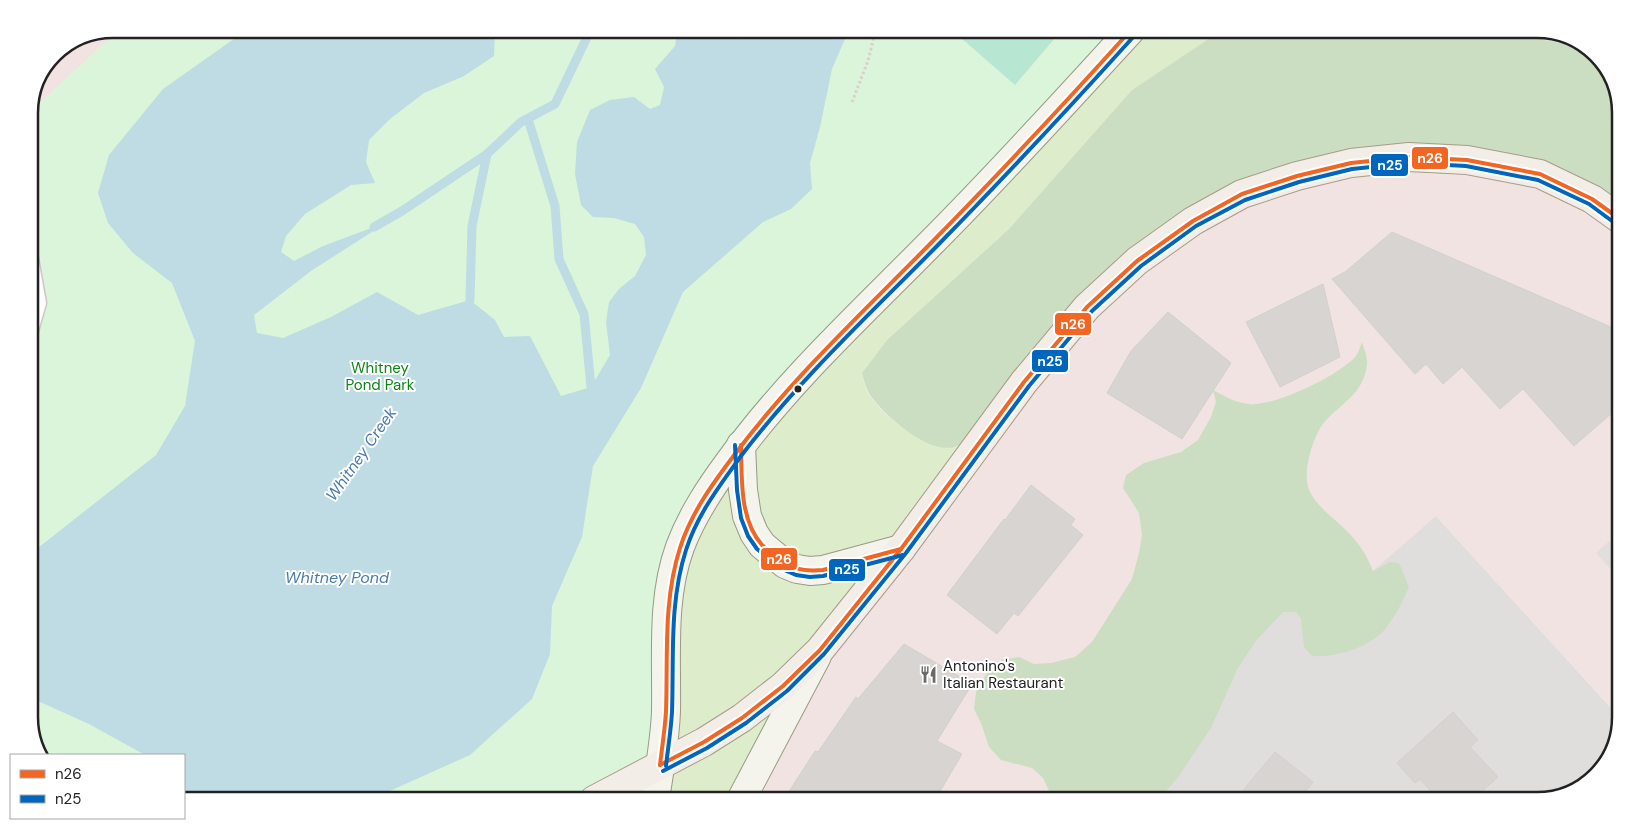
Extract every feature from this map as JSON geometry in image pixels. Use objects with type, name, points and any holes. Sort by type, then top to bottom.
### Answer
[{"type":"main road","points":[[656,792],[666,713],[665,648],[669,590],[680,549],[691,520],[707,492],[741,445],[796,382],[945,228],[1123,38]]},
{"type":"main road","points":[[609,792],[704,742],[742,718],[783,686],[820,650],[901,549],[1024,382],[1087,307],[1136,261],[1193,221],[1242,194],[1297,176],[1351,163],[1409,157],[1468,160],[1540,174],[1592,199],[1611,213]]},
{"type":"main road","points":[[741,445],[743,490],[747,516],[762,545],[785,564],[797,569],[823,570],[901,549]]},
{"type":"main road","points":[[745,792],[820,650]]},
{"type":"lane","points":[[38,292],[40,303],[38,310]]},
{"type":"path","points":[[735,38],[741,40]]},
{"type":"path","points":[[852,102],[868,61],[874,38]]},
{"type":"shaded area","points":[[110,38],[39,104],[45,80],[63,56],[89,42]]},
{"type":"shaded area","points":[[1533,38],[1551,39],[1567,44]]},
{"type":"shaded area","points":[[73,50],[53,67],[63,56]]},
{"type":"shaded area","points":[[1467,160],[1611,216],[1612,709],[1436,516],[1373,571],[1294,482],[1089,792],[745,792],[820,650],[1137,261],[1297,176]]},
{"type":"shaded area","points":[[38,249],[47,296],[38,344]]},
{"type":"shaded area","points":[[1294,482],[1436,516],[1612,709],[1609,736],[1604,749],[1593,766],[1586,773],[1565,786],[1546,791],[1089,792]]},
{"type":"shaded area","points":[[1612,539],[1612,570],[1596,553]]},
{"type":"green space","name":"Whitney Pond Park","points":[[110,38],[113,38],[1125,38],[846,329],[691,520],[660,765],[609,792],[185,792],[185,754],[48,754],[39,731],[38,721],[38,344],[47,296],[38,249],[39,104]]},
{"type":"green space","points":[[961,38],[1055,38],[1015,85]]},
{"type":"green space","points":[[1126,38],[1210,38],[1132,90],[1009,229],[887,340],[862,373],[868,393],[876,404],[894,422],[917,437],[929,443],[951,447],[972,438],[820,650],[745,792],[598,792],[665,648],[707,493]]},
{"type":"green space","points":[[1210,38],[1533,38],[1567,44],[1578,50],[1593,63],[1604,80],[1610,98],[1611,214],[1540,174],[1351,163],[1193,221],[972,438],[954,447],[943,448],[919,439],[885,413],[869,393],[862,373],[887,340],[1009,229],[1132,90]]},
{"type":"green space","points":[[1362,342],[1367,362],[1362,382],[1353,395],[1327,419],[1318,432],[1308,461],[1307,479],[1308,487],[1314,499],[1354,539],[1365,554],[1373,571],[1390,562],[1399,563],[1409,587],[1399,608],[1386,628],[1371,641],[1352,650],[1332,655],[1312,656],[1304,647],[1301,619],[1296,612],[1283,612],[1256,641],[1238,668],[1211,728],[1166,792],[1050,792],[1043,778],[1032,768],[1001,760],[989,747],[974,709],[976,692],[988,671],[1002,660],[1019,657],[1034,664],[1051,663],[1075,657],[1092,642],[1132,579],[1139,553],[1142,535],[1139,513],[1123,488],[1126,475],[1144,463],[1181,452],[1198,440],[1211,417],[1216,402],[1213,390],[1239,402],[1260,404],[1290,395],[1322,380],[1348,364],[1358,353]]},
{"type":"water","name":"Whitney Pond","points":[[235,38],[495,38],[494,56],[464,76],[424,93],[390,119],[369,140],[366,162],[375,183],[351,185],[305,214],[286,236],[281,252],[294,261],[323,246],[374,227],[375,230],[311,271],[254,315],[257,333],[283,338],[331,317],[377,292],[418,315],[470,300],[495,320],[504,337],[530,336],[561,396],[591,387],[610,355],[606,322],[609,302],[619,289],[635,276],[646,255],[644,237],[635,224],[614,218],[593,217],[581,205],[575,174],[577,142],[590,110],[610,100],[634,97],[650,109],[660,105],[664,87],[655,69],[675,46],[676,38],[845,38],[832,69],[820,127],[810,163],[812,189],[791,209],[763,222],[683,292],[641,388],[593,466],[582,537],[552,606],[550,654],[532,699],[470,755],[385,792],[185,792],[185,754],[143,754],[89,724],[38,701],[38,548],[156,455],[185,406],[195,341],[172,283],[133,253],[108,223],[98,193],[109,155],[163,89]]},
{"type":"building","points":[[1392,232],[1611,327],[1612,413],[1574,446],[1523,389],[1500,409],[1462,367],[1443,384],[1426,364],[1415,374],[1332,279],[1345,272]]},
{"type":"building","points":[[1323,284],[1340,357],[1280,387],[1246,322]]},
{"type":"building","points":[[1168,312],[1231,363],[1182,439],[1107,393],[1131,351]]},
{"type":"building","points":[[1031,485],[1075,519],[1071,525],[1083,535],[1018,616],[1014,613],[997,634],[947,595]]},
{"type":"building","points":[[904,644],[972,684],[937,741],[962,754],[940,792],[789,792],[815,751],[818,752],[856,697],[858,699]]},
{"type":"building","points":[[1453,712],[1478,740],[1470,747],[1498,777],[1481,792],[1432,792],[1420,779],[1415,783],[1397,763]]},
{"type":"building","points":[[1275,752],[1313,782],[1305,792],[1242,792]]},
{"type":"waterway","name":"Whitney Creek","points":[[470,300],[472,226],[487,154],[521,122],[555,104],[587,38]]},
{"type":"waterway","points":[[528,119],[555,206],[559,259],[584,314],[591,387]]},
{"type":"waterway","points":[[374,227],[402,211],[487,154]]},
{"type":"transit line","name":"n26","points":[[660,765],[666,711],[667,629],[671,588],[680,548],[690,523],[703,499],[757,426],[781,398],[854,320],[981,191],[1124,38]]},
{"type":"transit line","name":"n25","points":[[666,766],[672,712],[673,630],[677,590],[686,550],[696,525],[710,501],[763,428],[811,374],[987,195],[1132,38]]},
{"type":"transit line","name":"n26","points":[[660,765],[704,742],[742,718],[783,686],[820,650],[901,549],[1024,382],[1087,307],[1137,261],[1193,221],[1242,194],[1297,176],[1351,163],[1409,157],[1467,160],[1540,174],[1592,199],[1611,213]]},
{"type":"transit line","name":"n25","points":[[663,771],[707,748],[746,723],[787,691],[824,654],[906,553],[1029,386],[1092,311],[1141,266],[1196,226],[1245,200],[1299,182],[1352,169],[1409,163],[1466,166],[1538,180],[1589,204],[1611,220]]},
{"type":"transit line","name":"n25","points":[[735,445],[737,490],[741,518],[748,536],[757,549],[782,569],[796,575],[823,576],[903,555]]},
{"type":"transit line","name":"n26","points":[[741,445],[743,497],[749,523],[762,545],[785,563],[802,570],[823,570],[901,549]]},
{"type":"place","name":"Antonino's Italian Restaurant","points":[[929,675]]}]
